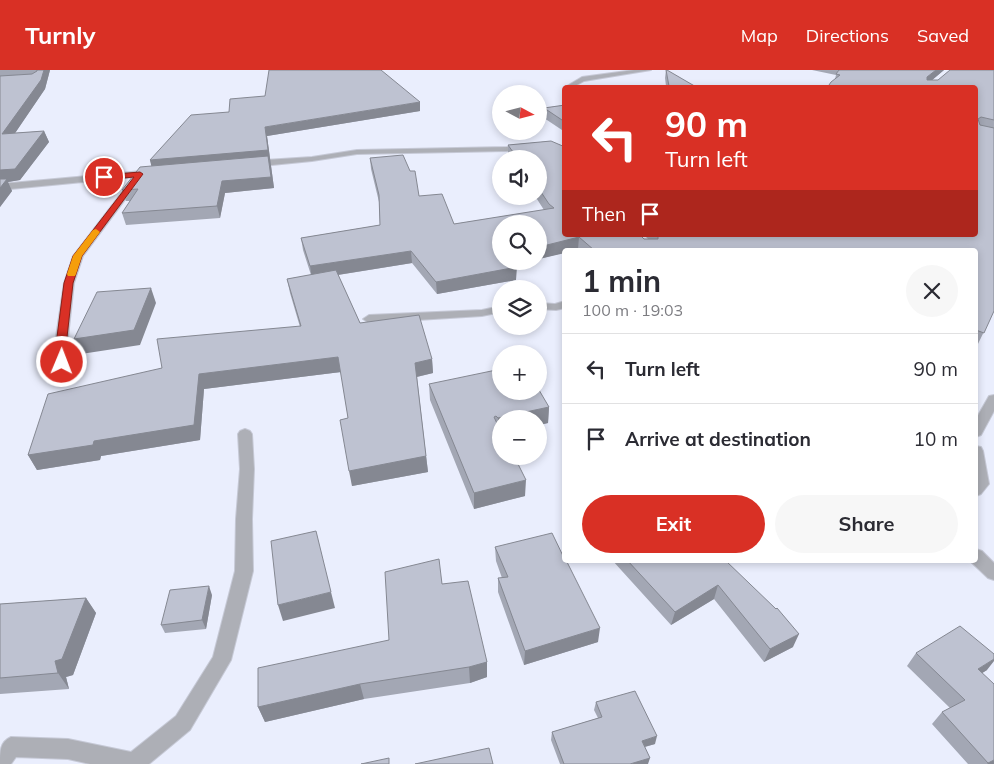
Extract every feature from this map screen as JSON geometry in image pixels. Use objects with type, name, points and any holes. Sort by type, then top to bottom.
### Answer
[{"type":"street","points":[[572,85],[582,79],[648,70]]},
{"type":"street","points":[[242,165],[312,159],[357,152],[415,149],[507,149],[536,145]]},
{"type":"street","points":[[0,187],[158,172]]},
{"type":"street","points":[[57,372],[62,362],[62,337],[69,283],[78,256],[140,174]]},
{"type":"street","points":[[547,306],[562,305]]},
{"type":"street","points":[[370,319],[492,311]]},
{"type":"street","points":[[978,428],[994,399]]},
{"type":"street","points":[[0,762],[12,747],[68,749],[134,763],[184,723],[222,660],[244,571],[244,519],[247,469],[245,434]]},
{"type":"street","points":[[978,464],[981,484],[978,488]]},
{"type":"street","points":[[978,558],[994,573]]},
{"type":"building","points":[[37,70],[44,70],[41,80],[2,134],[44,131],[15,169],[0,170],[0,76],[32,74]]},
{"type":"building","points":[[269,70],[381,70],[420,102],[265,127],[268,150],[150,160],[191,115],[229,112],[230,99],[265,96]]},
{"type":"building","points":[[666,70],[693,85],[669,85]]},
{"type":"building","points":[[839,70],[936,70],[927,77],[927,80],[938,80],[950,70],[994,70],[994,120],[981,117],[978,119],[978,85],[829,85],[840,75],[836,74]]},
{"type":"building","points":[[562,105],[562,120],[548,111],[548,107]]},
{"type":"building","points":[[978,119],[980,125],[994,128],[994,311],[984,333],[978,331],[978,248],[592,248],[579,237],[642,237],[644,239],[658,239],[658,237],[978,237]]},
{"type":"building","points":[[551,141],[562,146],[562,237],[579,237],[547,245],[547,215],[510,215],[554,208],[547,201],[547,150],[512,150],[508,145]]},
{"type":"building","points":[[403,155],[410,171],[415,171],[419,196],[442,194],[454,224],[492,218],[492,270],[501,270],[436,282],[411,251],[310,266],[301,238],[380,225],[379,195],[370,158]]},
{"type":"building","points":[[268,156],[271,177],[222,181],[217,206],[122,213],[138,189],[122,190],[140,167]]},
{"type":"building","points":[[0,179],[7,179],[0,188]]},
{"type":"building","points":[[336,270],[360,323],[419,315],[432,359],[415,363],[426,456],[349,471],[340,420],[348,418],[338,357],[199,374],[194,425],[94,441],[93,445],[28,455],[48,394],[162,368],[157,339],[301,326],[287,279]]},
{"type":"building","points":[[151,288],[134,330],[74,339],[97,292]]},
{"type":"building","points":[[492,371],[492,400],[545,400],[549,407],[535,410],[492,410],[492,465],[518,465],[526,480],[474,493],[429,384]]},
{"type":"building","points":[[316,531],[331,592],[278,605],[271,541]]},
{"type":"building","points":[[552,533],[562,554],[562,563],[568,563],[600,628],[525,651],[498,578],[508,577],[495,547]]},
{"type":"building","points":[[439,559],[442,584],[468,581],[487,662],[469,667],[360,684],[258,707],[258,668],[389,640],[385,572]]},
{"type":"building","points":[[630,563],[728,563],[777,608],[799,634],[770,649],[718,585],[675,612]]},
{"type":"building","points":[[209,586],[202,620],[161,625],[170,590]]},
{"type":"building","points":[[86,598],[62,659],[55,661],[58,673],[0,678],[0,604]]},
{"type":"building","points":[[960,626],[994,654],[994,659],[978,669],[994,684],[994,760],[988,763],[942,712],[965,700],[916,653]]},
{"type":"building","points":[[635,691],[657,736],[642,741],[650,758],[630,764],[564,764],[552,732],[602,717],[596,702]]},
{"type":"building","points":[[489,748],[493,764],[415,764]]},
{"type":"building","points":[[389,758],[389,764],[361,764]]},
{"type":"slow traffic","points":[[72,274],[78,256],[96,232]]},
{"type":"route","points":[[62,362],[62,337],[69,283],[78,256],[140,174],[104,177]]}]
